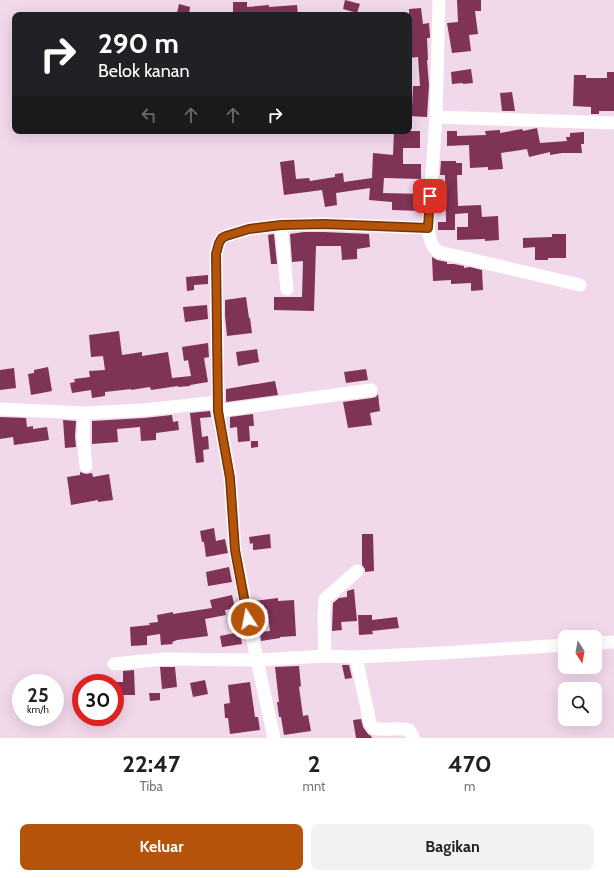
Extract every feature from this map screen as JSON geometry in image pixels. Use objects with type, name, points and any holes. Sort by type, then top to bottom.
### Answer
[{"type":"street","points":[[439,0],[436,117],[428,228],[432,245],[435,250],[439,252],[580,285]]},
{"type":"street","points":[[436,117],[614,123]]},
{"type":"street","points":[[274,738],[235,550],[230,478],[218,406],[216,254],[219,243],[222,238],[226,236],[249,229],[281,225],[324,224],[428,228]]},
{"type":"street","points":[[281,225],[287,289]]},
{"type":"street","points":[[0,409],[84,413],[144,410],[218,406],[371,390]]},
{"type":"street","points":[[84,413],[83,437],[86,466]]},
{"type":"street","points":[[325,656],[325,599],[357,572]]},
{"type":"street","points":[[602,643],[614,642]]},
{"type":"street","points":[[114,664],[164,660],[257,660],[325,656],[356,657],[558,645]]},
{"type":"street","points":[[356,657],[370,723],[373,728],[380,730],[401,728],[409,730],[413,738]]},
{"type":"building","points":[[345,0],[360,4],[357,12],[343,9]]},
{"type":"building","points":[[457,0],[481,0],[481,11],[475,11],[478,34],[469,35],[471,51],[452,53],[447,23],[458,22]]},
{"type":"building","points":[[233,2],[247,2],[247,7],[297,5],[298,12],[233,12]]},
{"type":"building","points":[[179,4],[190,7],[189,12],[177,12]]},
{"type":"building","points":[[421,8],[423,24],[429,23],[430,38],[427,38],[429,85],[427,117],[412,116],[413,86],[420,86],[418,57],[412,58],[412,12],[409,12],[409,9]]},
{"type":"building","points":[[471,69],[473,83],[452,84],[451,72]]},
{"type":"building","points":[[607,72],[614,72],[614,111],[599,111],[599,114],[591,114],[591,107],[573,106],[574,75],[586,75],[586,78],[607,78]]},
{"type":"building","points":[[512,92],[515,111],[502,111],[500,93]]},
{"type":"building","points":[[537,128],[540,143],[567,141],[566,137],[570,137],[570,133],[584,132],[584,144],[581,144],[582,153],[562,153],[550,155],[550,152],[529,157],[527,149],[501,153],[503,169],[488,170],[488,167],[470,168],[469,145],[447,146],[447,131],[457,131],[457,136],[486,135],[485,131],[500,130],[500,133]]},
{"type":"building","points":[[412,131],[420,131],[420,148],[403,148],[403,164],[421,164],[421,179],[384,178],[383,193],[422,194],[421,211],[392,210],[392,202],[369,200],[370,188],[336,193],[337,205],[325,207],[322,190],[284,195],[280,162],[294,160],[296,179],[309,178],[310,181],[335,177],[335,174],[343,173],[344,182],[372,178],[373,153],[393,155],[394,134],[412,134]]},
{"type":"building","points":[[441,161],[456,161],[456,163],[462,163],[462,175],[457,175],[458,206],[481,205],[482,217],[498,216],[499,240],[457,240],[457,227],[468,227],[468,213],[455,214],[455,230],[438,230],[438,222],[446,222],[445,175],[440,175]]},
{"type":"building","points":[[304,232],[369,234],[370,247],[357,249],[357,259],[342,260],[341,246],[316,246],[314,311],[274,310],[274,297],[302,297],[303,261],[292,262],[290,234]]},
{"type":"building","points":[[274,234],[277,264],[271,264],[268,235]]},
{"type":"building","points":[[552,234],[566,234],[566,258],[535,260],[535,247],[523,248],[523,238],[552,237]]},
{"type":"building","points":[[432,257],[437,260],[447,262],[447,264],[482,270],[483,290],[471,291],[471,283],[451,284],[451,280],[433,281]]},
{"type":"building","points":[[208,275],[208,284],[194,285],[194,290],[187,291],[186,277]]},
{"type":"building","points":[[246,297],[252,333],[227,336],[225,300]]},
{"type":"building","points":[[207,305],[208,319],[185,322],[183,307]]},
{"type":"building","points":[[119,331],[122,355],[142,352],[142,356],[168,352],[172,378],[191,376],[188,360],[184,361],[182,347],[208,343],[209,357],[204,358],[208,382],[190,386],[178,386],[151,390],[150,387],[105,392],[105,396],[92,398],[91,390],[72,393],[70,383],[75,382],[74,379],[90,377],[89,371],[105,370],[103,356],[91,357],[89,335]]},
{"type":"building","points":[[257,349],[259,362],[238,366],[236,352]]},
{"type":"building","points":[[48,367],[52,391],[31,395],[28,374],[34,373],[34,370]]},
{"type":"building","points":[[14,368],[16,388],[0,390],[0,370]]},
{"type":"building","points":[[366,369],[368,380],[346,383],[344,372]]},
{"type":"building","points":[[275,381],[278,395],[226,402],[226,389]]},
{"type":"building","points":[[378,394],[380,411],[370,413],[372,425],[348,428],[343,402],[372,398],[376,397]]},
{"type":"building","points":[[210,411],[211,417],[200,418],[202,437],[208,436],[209,449],[203,450],[204,462],[196,463],[190,413]]},
{"type":"building","points":[[253,414],[254,426],[249,426],[250,441],[238,442],[237,427],[230,428],[230,417]]},
{"type":"building","points":[[172,415],[173,422],[178,421],[179,430],[156,433],[156,440],[141,441],[140,427],[117,429],[118,442],[92,444],[92,421]]},
{"type":"building","points":[[0,417],[26,418],[27,427],[33,426],[33,429],[47,427],[49,440],[14,445],[13,437],[0,439]]},
{"type":"building","points":[[63,420],[76,421],[76,447],[65,448]]},
{"type":"building","points":[[251,441],[258,441],[258,447],[251,448]]},
{"type":"building","points":[[80,472],[86,474],[92,473],[93,477],[109,474],[113,500],[98,502],[98,500],[71,505],[67,477],[80,475]]},
{"type":"building","points":[[214,528],[216,541],[225,539],[228,553],[206,557],[204,542],[202,542],[200,531]]},
{"type":"building","points":[[270,534],[271,548],[253,550],[253,543],[250,544],[249,537]]},
{"type":"building","points":[[362,534],[373,534],[374,571],[365,572],[362,565]]},
{"type":"building","points":[[229,567],[232,582],[208,586],[206,572]]},
{"type":"building","points":[[354,589],[357,621],[341,622],[342,630],[332,631],[333,603],[339,598],[347,597],[347,591]]},
{"type":"building","points":[[232,595],[235,608],[225,610],[226,615],[205,619],[208,636],[177,640],[172,642],[173,644],[161,645],[160,634],[147,636],[147,645],[131,646],[130,627],[150,625],[149,623],[158,622],[157,615],[212,608],[210,600]]},
{"type":"building","points":[[278,598],[278,601],[294,600],[296,636],[280,637],[261,641],[260,632],[270,631],[267,609],[255,611],[253,601]]},
{"type":"building","points":[[358,615],[372,615],[372,620],[397,617],[399,628],[372,631],[373,634],[359,635]]},
{"type":"building","points":[[240,632],[242,644],[222,647],[220,636]]},
{"type":"building","points":[[342,665],[349,665],[352,678],[345,679]]},
{"type":"building","points":[[299,666],[301,686],[299,687],[303,716],[308,715],[311,731],[284,735],[277,702],[279,702],[275,667]]},
{"type":"building","points":[[160,667],[175,667],[177,687],[162,689]]},
{"type":"building","points":[[134,670],[135,695],[124,695],[123,671]]},
{"type":"building","points":[[205,680],[208,694],[193,697],[190,683]]},
{"type":"building","points":[[250,682],[255,717],[258,717],[260,730],[230,734],[228,718],[225,718],[224,704],[230,703],[228,685]]},
{"type":"building","points":[[149,693],[160,693],[160,700],[150,701]]},
{"type":"building","points":[[361,719],[363,727],[372,738],[356,738],[353,720]]},
{"type":"route","points":[[248,619],[235,550],[230,478],[217,402],[216,254],[220,240],[226,236],[249,229],[281,225],[324,224],[428,228],[430,196]]}]
